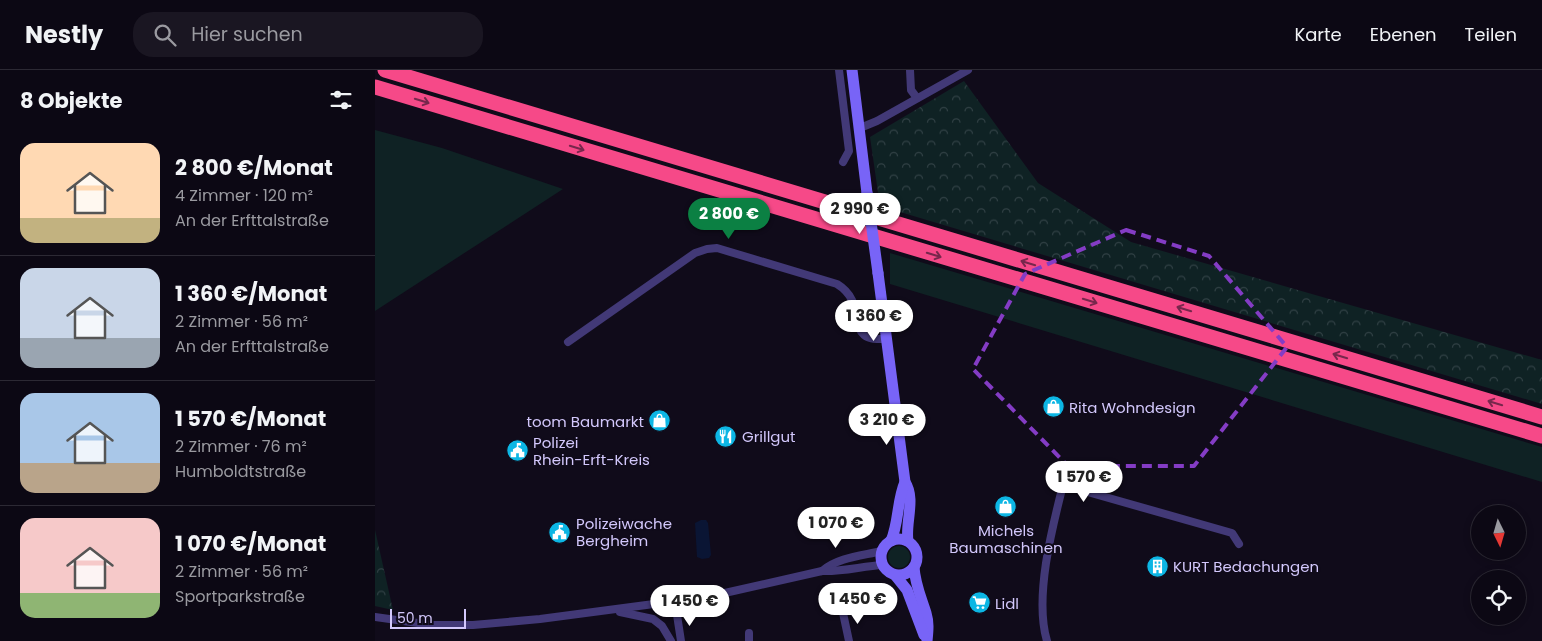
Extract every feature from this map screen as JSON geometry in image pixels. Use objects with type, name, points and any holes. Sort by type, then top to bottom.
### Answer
[{"type":"highway","points":[[385,70],[1542,417]]},
{"type":"highway","points":[[375,87],[1542,436]]},
{"type":"street","points":[[839,70],[849,151],[843,162]]},
{"type":"street","points":[[852,70],[905,482],[910,495],[906,530],[908,541],[916,553],[914,567],[917,588],[926,614],[929,630],[927,640]]},
{"type":"street","points":[[909,70],[911,90],[917,98]]},
{"type":"street","points":[[860,128],[877,121],[968,70]]},
{"type":"street","points":[[568,342],[695,253],[717,248],[837,284],[845,289],[851,297],[861,331],[865,336],[887,339]]},
{"type":"street","points":[[891,541],[896,530],[901,495],[905,482]]},
{"type":"street","points":[[1047,641],[1043,617],[1044,582],[1053,523],[1063,485],[1232,533],[1239,544]]},
{"type":"street","points":[[908,541],[897,539],[884,546],[881,561],[907,590],[918,616],[922,632],[927,640]]},
{"type":"street","points":[[823,571],[841,560],[882,551]]},
{"type":"street","points":[[375,617],[432,625],[473,625],[613,610],[725,594],[823,571],[883,565]]},
{"type":"street","points":[[895,575],[905,574],[914,567]]},
{"type":"street","points":[[613,610],[653,619],[662,626],[671,641]]},
{"type":"street","points":[[843,613],[849,641]]},
{"type":"street","points":[[677,615],[681,641]]},
{"type":"highlighted area","points":[[1126,230],[1209,256],[1287,347],[1194,466],[1068,466],[973,369],[1025,274]]},
{"type":"green space","points":[[964,81],[1038,183],[1131,242],[1542,360],[1542,404],[880,206],[870,137]]},
{"type":"green space","points":[[375,130],[442,148],[563,189],[375,311]]},
{"type":"green space","points":[[890,253],[1542,447],[1542,482],[890,284]]},
{"type":"green space","points":[[1102,468],[1106,469],[1105,475],[1112,484],[1111,490],[1108,489],[1100,475]]},
{"type":"green space","points":[[375,530],[393,610],[375,606]]},
{"type":"green space","points":[[895,546],[903,546],[910,553],[910,561],[903,568],[895,568],[888,561],[888,553]]},
{"type":"water","points":[[706,520],[708,523],[711,555],[709,558],[702,559],[697,557],[695,523]]},
{"type":"place","name":"Rita Wohndesign","points":[[1053,407]]},
{"type":"place","name":"toom Baumarkt","points":[[660,421]]},
{"type":"place","name":"Grillgut","points":[[726,436]]},
{"type":"place","name":"Polizei Rhein-Erft-Kreis","points":[[517,451]]},
{"type":"place","name":"Michels Baumaschinen","points":[[1006,507]]},
{"type":"place","name":"Polizeiwache Bergheim","points":[[560,532]]},
{"type":"place","name":"KURT Bedachungen","points":[[1157,566]]},
{"type":"place","name":"Lidl","points":[[979,603]]}]
